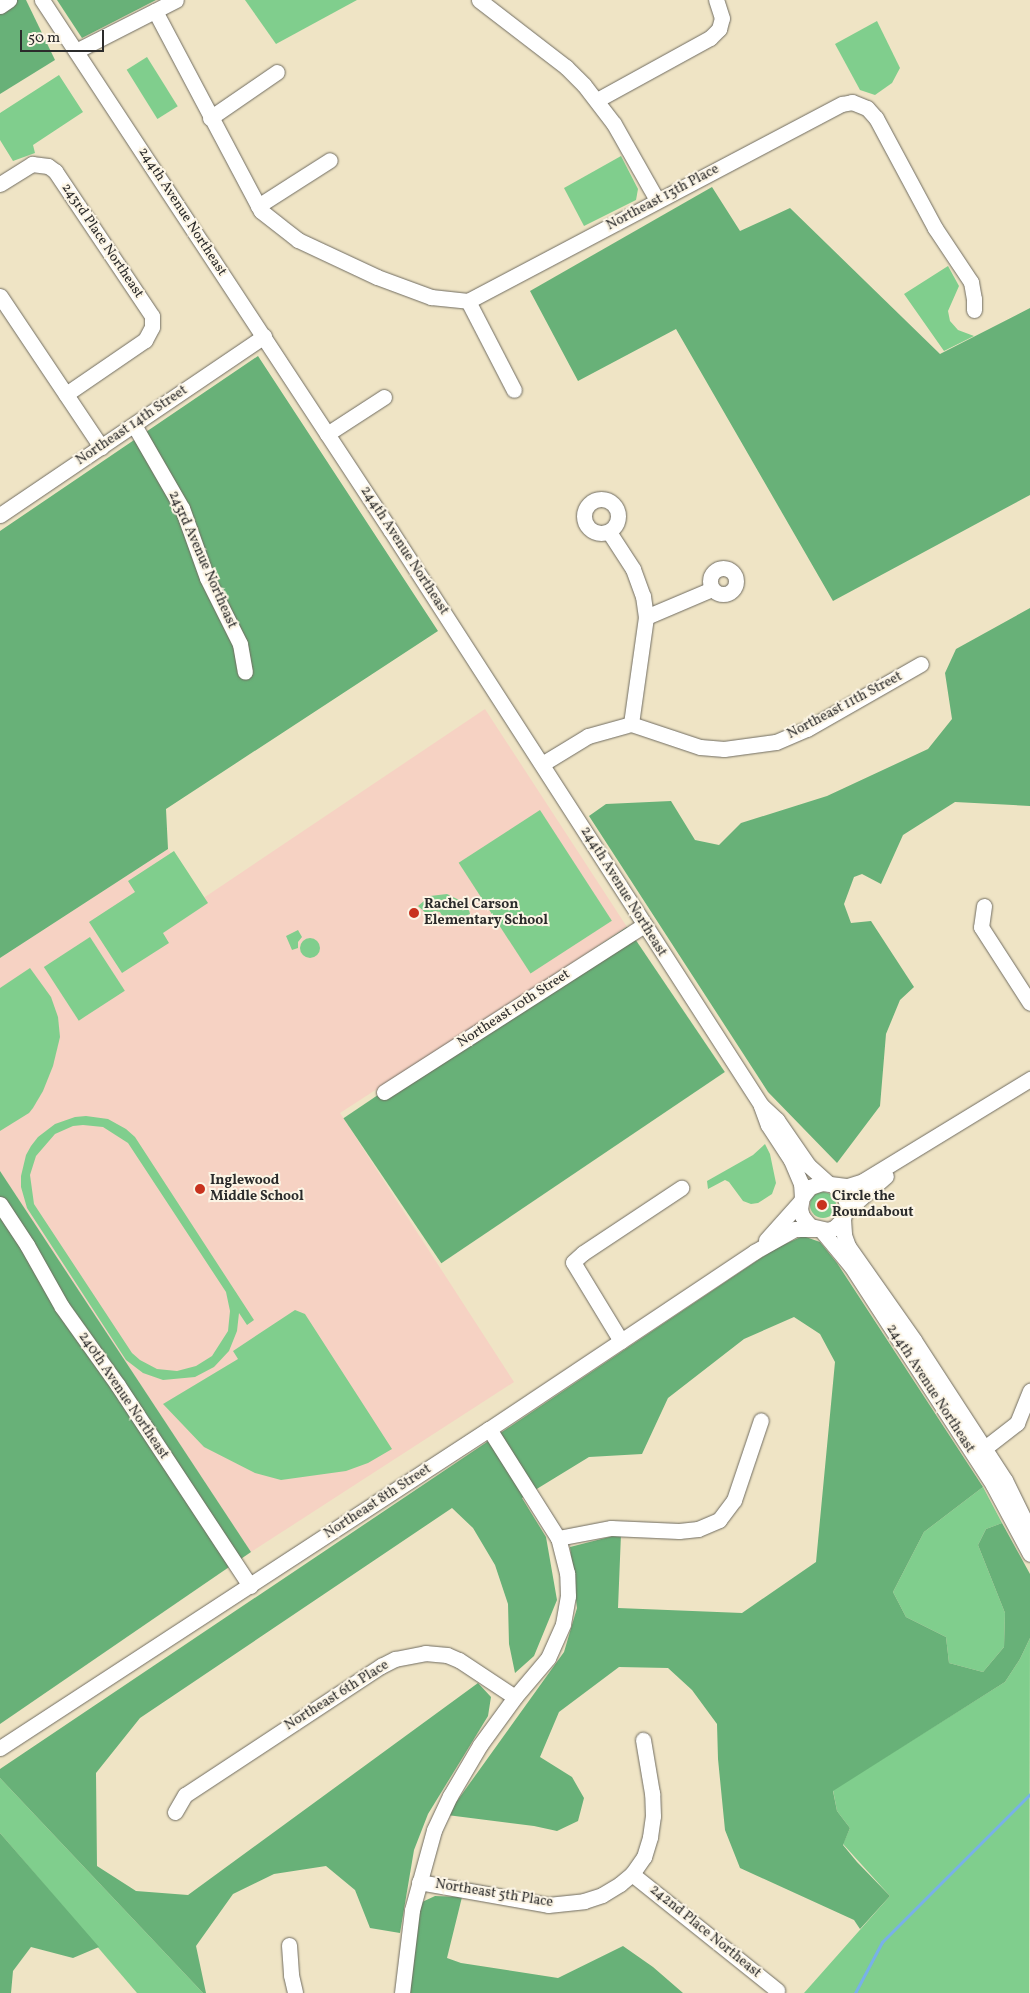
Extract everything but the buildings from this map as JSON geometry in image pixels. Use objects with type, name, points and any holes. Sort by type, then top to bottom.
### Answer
[{"type":"street","points":[[0,6],[9,0]]},
{"type":"street","name":"244th Avenue Northeast","points":[[42,0],[264,336],[761,1105],[768,1125],[791,1160],[801,1183],[801,1200]]},
{"type":"street","points":[[76,51],[176,0]]},
{"type":"street","points":[[479,0],[566,67],[597,100],[614,124],[657,200]]},
{"type":"street","points":[[597,100],[710,38],[719,29],[722,18],[716,0]]},
{"type":"street","points":[[155,11],[210,118],[261,211],[298,240],[378,277],[430,297],[468,302],[514,390]]},
{"type":"street","points":[[210,118],[277,72]]},
{"type":"street","name":"Northeast 13th Place","points":[[468,302],[657,200],[842,104],[852,102],[860,104],[876,118],[935,228],[971,282],[974,294],[974,310]]},
{"type":"street","points":[[258,206],[330,160]]},
{"type":"street","name":"243rd Place Northeast","points":[[0,184],[24,168],[40,163],[55,170],[152,316],[152,327],[145,340],[66,394]]},
{"type":"street","points":[[0,296],[102,447]]},
{"type":"street","name":"Northeast 14th Street","points":[[2,511],[102,447],[264,336]]},
{"type":"street","points":[[327,434],[384,397]]},
{"type":"street","name":"243rd Avenue Northeast","points":[[134,425],[182,508],[207,578],[240,644],[245,672]]},
{"type":"street","points":[[542,764],[588,736],[630,724],[646,617],[644,596],[633,569],[608,532]]},
{"type":"street","points":[[646,617],[712,589]]},
{"type":"street","name":"Northeast 11th Street","points":[[630,724],[700,747],[724,749],[776,742],[807,729],[921,664]]},
{"type":"street","points":[[984,906],[981,927],[1030,1003]]},
{"type":"street","name":"Northeast 10th Street","points":[[384,1092],[644,925]]},
{"type":"street","points":[[914,1150],[906,1160],[865,1193],[834,1228],[819,1230],[805,1222],[802,1216],[801,1200],[816,1184],[848,1186],[863,1181],[1030,1079]]},
{"type":"street","name":"244th Avenue Northeast","points":[[761,1105],[777,1120],[808,1165],[831,1185]]},
{"type":"street","points":[[831,1185],[844,1196],[845,1215]]},
{"type":"street","points":[[621,1341],[573,1262],[583,1253],[681,1188]]},
{"type":"street","name":"Northeast 8th Street","points":[[754,1252],[801,1200]]},
{"type":"street","name":"240th Avenue Northeast","points":[[0,1204],[27,1245],[62,1307],[117,1384],[250,1586]]},
{"type":"street","name":"244th Avenue Northeast","points":[[845,1215],[844,1235],[848,1246],[914,1340],[979,1453],[1014,1510],[1030,1531]]},
{"type":"street","name":"Northeast 8th Street","points":[[0,1748],[489,1429],[754,1252],[795,1229],[819,1230]]},
{"type":"street","name":"244th Avenue Northeast","points":[[819,1230],[851,1266],[979,1453]]},
{"type":"street","points":[[979,1453],[1017,1423],[1030,1390]]},
{"type":"street","points":[[558,1538],[611,1528],[679,1531],[709,1526],[719,1520],[734,1500],[761,1420]]},
{"type":"street","points":[[402,1993],[412,1910],[434,1830],[450,1796],[480,1745],[515,1697],[548,1658],[563,1624],[568,1596],[567,1573],[558,1538],[489,1429]]},
{"type":"street","name":"244th Avenue Northeast","points":[[1014,1510],[1030,1554]]},
{"type":"street","name":"Northeast 6th Place","points":[[176,1812],[185,1795],[381,1666],[396,1660],[425,1653],[447,1656],[459,1660],[515,1697]]},
{"type":"street","name":"Northeast 5th Place","points":[[419,1882],[548,1905],[568,1904],[602,1894],[632,1874],[644,1857],[650,1837],[653,1816],[643,1740]]},
{"type":"street","name":"242nd Place Northeast","points":[[632,1874],[777,1990]]},
{"type":"street","points":[[289,1944],[291,1975],[295,1993]]},
{"type":"shaded area","name":"Inglewood Middle School","points":[[485,709],[627,927],[340,1113],[514,1382],[251,1552],[0,1171],[0,958],[168,849],[202,899]]},
{"type":"green space","points":[[0,0],[26,0],[55,60],[0,94]]},
{"type":"green space","points":[[57,0],[156,0],[82,38]]},
{"type":"green space","points":[[245,0],[357,0],[276,44]]},
{"type":"green space","points":[[877,21],[900,68],[892,83],[875,95],[860,90],[835,44]]},
{"type":"green space","points":[[147,57],[178,106],[157,119],[127,70]]},
{"type":"green space","points":[[59,75],[83,112],[33,145],[35,153],[13,161],[0,140],[0,113]]},
{"type":"green space","points":[[621,156],[638,189],[636,200],[584,226],[564,188]]},
{"type":"green space","points":[[712,187],[740,231],[790,208],[940,354],[1030,308],[1030,495],[833,601],[676,329],[578,381],[530,291]]},
{"type":"green space","points":[[948,266],[959,286],[948,311],[950,321],[958,330],[974,336],[944,351],[904,294]]},
{"type":"green space","points":[[258,356],[438,631],[166,809],[168,849],[0,958],[0,531]]},
{"type":"green space","points":[[1030,608],[1030,806],[955,802],[903,835],[881,884],[862,874],[854,877],[844,904],[851,923],[871,921],[914,987],[900,1000],[886,1034],[880,1106],[837,1163],[768,1092],[589,816],[606,804],[671,801],[695,840],[719,845],[741,823],[827,796],[928,749],[952,719],[945,673],[956,649]]},
{"type":"green space","points":[[540,810],[612,921],[531,974],[459,863]]},
{"type":"green space","points":[[174,851],[208,903],[163,933],[169,943],[122,973],[89,922],[135,892],[128,881]]},
{"type":"green space","points":[[447,894],[463,902],[469,910],[471,918],[446,922],[440,912],[434,911],[428,915],[418,906],[430,896]]},
{"type":"green space","points":[[627,927],[725,1072],[441,1263],[343,1118]]},
{"type":"green space","points":[[298,930],[302,937],[298,942],[298,948],[292,950],[286,936]]},
{"type":"green space","points":[[90,937],[125,991],[79,1021],[44,967]]},
{"type":"green space","points":[[310,938],[317,941],[320,948],[317,955],[310,958],[303,955],[300,948],[303,941]]},
{"type":"green space","points":[[30,968],[51,997],[58,1017],[60,1037],[53,1066],[43,1091],[33,1108],[29,1113],[0,1131],[0,988]]},
{"type":"green space","points":[[86,1116],[108,1119],[126,1129],[135,1137],[254,1320],[247,1325],[239,1313],[237,1331],[229,1351],[214,1367],[195,1377],[163,1380],[143,1373],[126,1360],[27,1208],[21,1187],[21,1176],[26,1155],[38,1137],[55,1124],[75,1117]],"holes":[[[73,1126],[103,1127],[128,1143],[226,1292],[230,1311],[228,1331],[212,1356],[196,1366],[177,1371],[157,1369],[140,1360],[132,1353],[34,1204],[30,1175],[36,1156],[55,1134]]]},
{"type":"green space","points":[[765,1144],[770,1154],[776,1183],[772,1194],[758,1203],[751,1204],[743,1201],[729,1182],[725,1180],[708,1189],[707,1181],[753,1155]]},
{"type":"green space","points":[[0,1171],[251,1552],[0,1724]]},
{"type":"green space","points":[[823,1192],[832,1196],[836,1205],[832,1214],[823,1218],[814,1214],[810,1205],[814,1196]]},
{"type":"green space","points":[[803,1236],[820,1242],[837,1263],[983,1487],[924,1532],[893,1592],[906,1617],[946,1637],[949,1663],[983,1672],[1004,1647],[1005,1613],[978,1545],[986,1529],[1002,1523],[1030,1574],[1030,1638],[1020,1659],[1005,1682],[833,1791],[837,1811],[850,1828],[843,1845],[890,1896],[860,1929],[854,1920],[740,1868],[725,1830],[718,1759],[717,1724],[692,1690],[668,1668],[619,1667],[559,1712],[540,1757],[572,1777],[584,1798],[578,1821],[557,1831],[534,1826],[447,1815],[564,1652],[577,1608],[570,1547],[621,1534],[618,1608],[742,1613],[816,1562],[835,1362],[820,1334],[794,1317],[744,1339],[668,1398],[642,1454],[589,1457],[522,1498],[546,1537],[557,1600],[534,1656],[515,1673],[509,1644],[508,1604],[495,1565],[473,1528],[452,1508],[140,1718],[96,1773],[97,1866],[136,1891],[188,1895],[478,1683],[491,1697],[488,1716],[428,1814],[414,1850],[400,1933],[370,1928],[355,1890],[326,1866],[274,1874],[233,1894],[196,1946],[206,1993],[203,1993],[0,1778],[0,1769],[776,1248]]},
{"type":"green space","points":[[295,1310],[305,1314],[392,1449],[368,1463],[346,1471],[281,1480],[255,1473],[204,1447],[163,1404],[238,1359],[233,1351]]},
{"type":"green space","points":[[983,1487],[1002,1523],[986,1529],[978,1545],[1005,1613],[1004,1647],[983,1672],[949,1663],[946,1637],[906,1617],[893,1592],[924,1532]]},
{"type":"green space","points":[[1030,1638],[1029,1993],[804,1993],[890,1896],[843,1844],[850,1828],[837,1811],[833,1790],[1005,1682],[1020,1659]]},
{"type":"green space","points":[[0,1778],[203,1993],[137,1993],[0,1833]]},
{"type":"green space","points":[[0,1833],[99,1947],[73,1958],[31,1947],[13,1971],[11,1993],[0,1993]]},
{"type":"green space","points":[[435,1896],[462,1897],[447,1958],[461,1963],[558,1978],[623,1946],[653,1967],[683,1993],[410,1993],[420,1903]]},
{"type":"waterway","points":[[855,1993],[882,1942],[1030,1794]]},
{"type":"place","name":"Rachel Carson Elementary School","points":[[414,913]]},
{"type":"place","name":"Inglewood Middle School","points":[[200,1189]]},
{"type":"place","name":"Circle the Roundabout","points":[[822,1205]]}]
